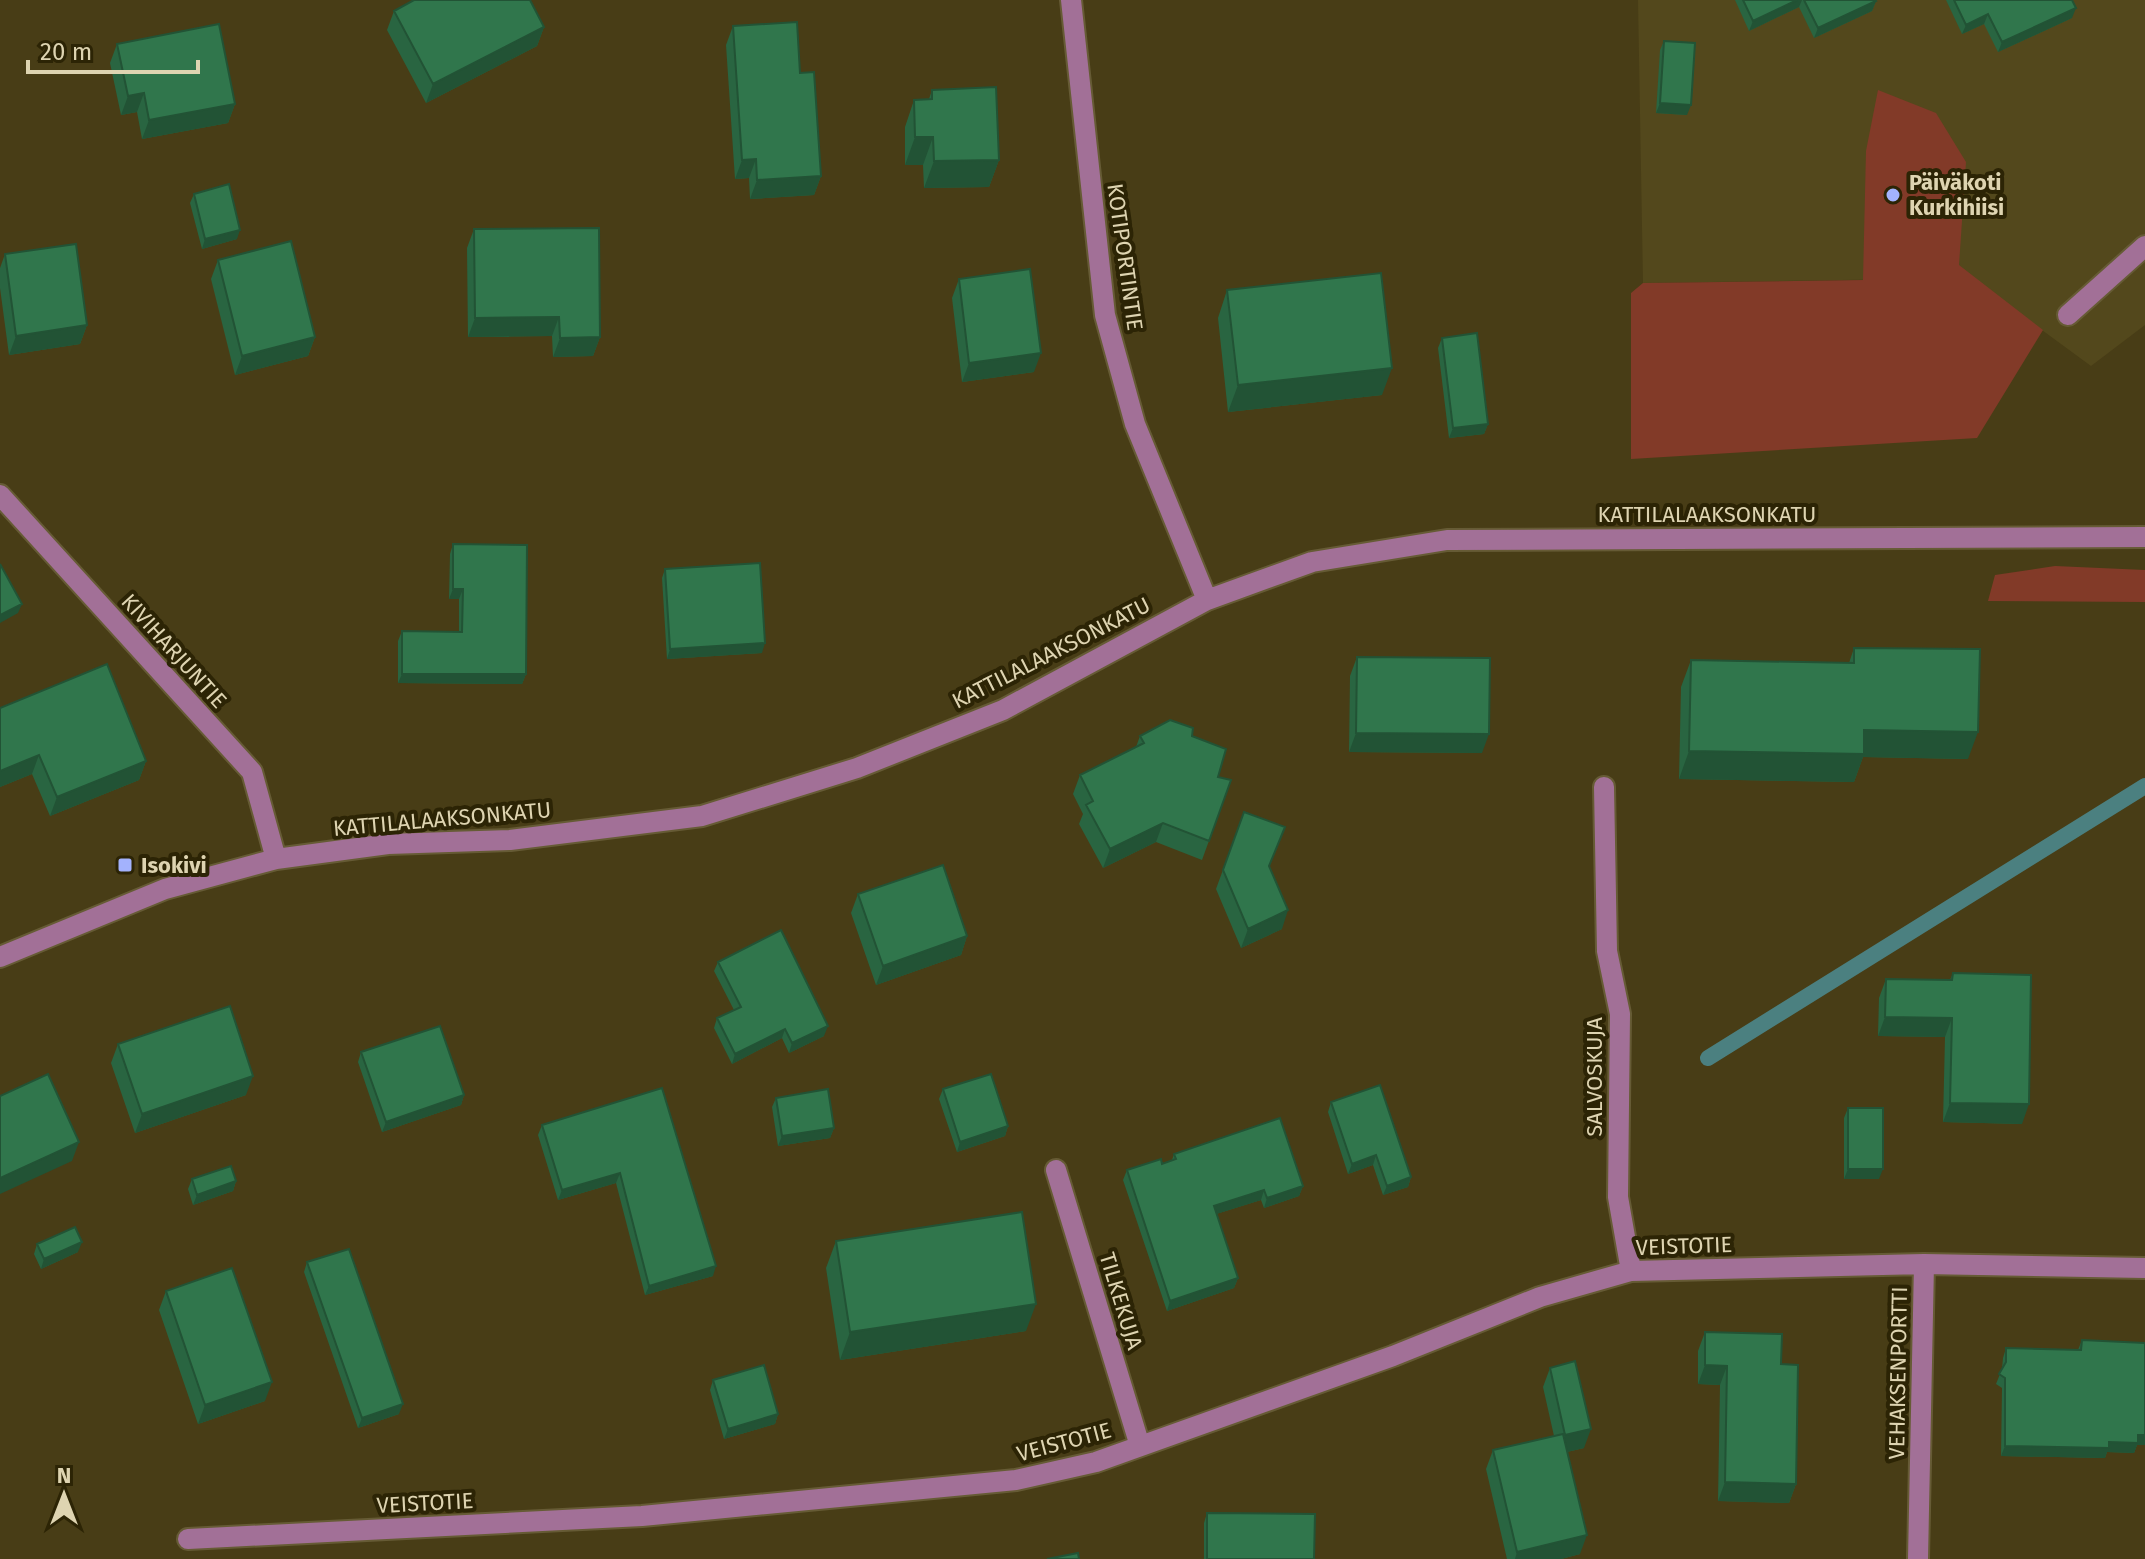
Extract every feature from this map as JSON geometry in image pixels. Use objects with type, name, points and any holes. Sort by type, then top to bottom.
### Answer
[{"type":"street","name":"KOTIPORTINTIE","points":[[1071,0],[1105,315],[1135,424],[1207,600]]},
{"type":"street","points":[[2068,315],[2145,246]]},
{"type":"street","name":"KIVIHARJUNTIE","points":[[0,495],[252,772],[276,859]]},
{"type":"street","name":"KATTILALAAKSONKATU","points":[[0,957],[165,889],[276,859],[388,844],[510,840],[702,816],[857,768],[1003,710],[1207,600],[1312,562],[1447,540],[2145,537]]},
{"type":"street","name":"SALVOSKUJA","points":[[1604,787],[1607,951],[1620,1014],[1618,1197],[1631,1271]]},
{"type":"street","name":"TILKEKUJA","points":[[1056,1170],[1140,1446]]},
{"type":"street","name":"VEISTOTIE","points":[[188,1539],[642,1516],[986,1483],[1096,1462],[1393,1356],[1540,1297],[1631,1271],[1924,1264]]},
{"type":"street","name":"VEHAKSENPORTTI","points":[[1918,1559],[1924,1264],[2145,1268]]},
{"type":"shaded area","name":"Päiväkoti Kurkihiisi","points":[[1638,0],[2145,0],[2145,325],[2091,366],[1971,278],[1643,283]]},
{"type":"shaded area","points":[[1878,90],[1936,113],[1966,162],[1959,265],[2043,330],[1977,438],[1631,459],[1631,293],[1643,283],[1863,280],[1866,151]]},
{"type":"shaded area","points":[[2055,566],[2145,570],[2145,602],[1988,601],[1995,575]]},
{"type":"building","points":[[414,0],[530,0],[544,27],[433,84],[394,11]]},
{"type":"building","points":[[1743,0],[1797,0],[1753,21]]},
{"type":"building","points":[[1804,0],[1875,0],[1876,1],[1818,28]]},
{"type":"building","points":[[1954,0],[2072,0],[2076,8],[2002,42],[1988,14],[1966,25]]},
{"type":"building","points":[[797,22],[800,73],[814,72],[821,176],[757,180],[756,159],[742,160],[733,26]]},
{"type":"building","points":[[219,24],[235,104],[149,120],[144,93],[128,96],[117,44]]},
{"type":"building","points":[[1664,41],[1695,43],[1691,105],[1660,103]]},
{"type":"building","points":[[996,87],[999,160],[934,161],[933,137],[915,137],[914,100],[932,99],[932,90]]},
{"type":"building","points":[[229,184],[240,230],[205,239],[194,194]]},
{"type":"building","points":[[599,228],[600,337],[560,338],[559,317],[475,318],[474,229]]},
{"type":"building","points":[[291,241],[315,337],[242,356],[218,260]]},
{"type":"building","points":[[76,244],[87,325],[16,336],[5,254]]},
{"type":"building","points":[[1030,269],[1041,353],[969,363],[959,279]]},
{"type":"building","points":[[1381,273],[1392,368],[1238,385],[1227,290]]},
{"type":"building","points":[[1477,333],[1488,424],[1453,428],[1442,338]]},
{"type":"building","points":[[453,544],[527,545],[526,674],[402,674],[402,631],[462,632],[463,589],[453,589]]},
{"type":"building","points":[[760,563],[765,643],[670,649],[665,569]]},
{"type":"building","points":[[0,564],[22,604],[0,615]]},
{"type":"building","points":[[1854,648],[1980,649],[1978,732],[1864,730],[1864,754],[1689,751],[1691,660],[1854,663]]},
{"type":"building","points":[[1357,657],[1490,658],[1489,734],[1356,733]]},
{"type":"building","points":[[107,664],[146,761],[57,797],[39,755],[0,771],[0,708]]},
{"type":"building","points":[[1170,720],[1193,728],[1192,736],[1226,749],[1218,777],[1231,780],[1209,841],[1163,823],[1110,849],[1086,805],[1093,801],[1080,775],[1144,743],[1140,736]]},
{"type":"building","points":[[1244,812],[1285,827],[1269,866],[1288,910],[1248,929],[1223,870]]},
{"type":"building","points":[[943,865],[967,936],[883,966],[858,894]]},
{"type":"building","points":[[781,930],[828,1026],[792,1043],[785,1029],[735,1054],[717,1018],[741,1007],[718,962]]},
{"type":"building","points":[[1953,973],[2031,975],[2029,1104],[1950,1103],[1952,1018],[1885,1017],[1886,979],[1952,980]]},
{"type":"building","points":[[230,1006],[253,1076],[142,1114],[118,1044]]},
{"type":"building","points":[[440,1026],[464,1095],[386,1122],[361,1052]]},
{"type":"building","points":[[48,1074],[79,1142],[0,1178],[0,1096]]},
{"type":"building","points":[[991,1074],[1008,1126],[960,1142],[943,1089]]},
{"type":"building","points":[[1380,1085],[1411,1177],[1387,1186],[1376,1155],[1352,1164],[1331,1102]]},
{"type":"building","points":[[662,1088],[716,1266],[649,1286],[620,1173],[562,1190],[542,1125]]},
{"type":"building","points":[[828,1089],[834,1128],[782,1136],[776,1098]]},
{"type":"building","points":[[1848,1108],[1883,1108],[1883,1169],[1848,1169]]},
{"type":"building","points":[[1280,1118],[1303,1186],[1267,1198],[1264,1190],[1214,1206],[1238,1278],[1170,1301],[1127,1170],[1161,1159],[1162,1164],[1176,1159],[1174,1154]]},
{"type":"building","points":[[231,1166],[236,1181],[197,1195],[192,1179]]},
{"type":"building","points":[[1022,1212],[1036,1304],[850,1332],[836,1241]]},
{"type":"building","points":[[75,1227],[82,1242],[44,1259],[37,1244]]},
{"type":"building","points":[[349,1249],[403,1404],[362,1418],[307,1262]]},
{"type":"building","points":[[232,1268],[272,1382],[205,1405],[166,1291]]},
{"type":"building","points":[[1705,1332],[1782,1334],[1781,1364],[1798,1365],[1796,1484],[1725,1482],[1727,1366],[1705,1365]]},
{"type":"building","points":[[2082,1340],[2145,1343],[2145,1435],[2138,1435],[2138,1443],[2109,1442],[2109,1448],[2005,1446],[2005,1378],[1999,1374],[2006,1362],[2006,1348],[2081,1350]]},
{"type":"building","points":[[1575,1361],[1591,1429],[1565,1435],[1550,1368]]},
{"type":"building","points":[[764,1365],[778,1414],[728,1429],[713,1380]]},
{"type":"building","points":[[1563,1434],[1587,1535],[1517,1552],[1493,1450]]},
{"type":"building","points":[[1207,1513],[1315,1514],[1314,1559],[1207,1559]]},
{"type":"building","points":[[1078,1553],[1079,1559],[1047,1559]]},
{"type":"waterway","points":[[1708,1058],[2145,786]]},
{"type":"place","name":"Päiväkoti Kurkihiisi","points":[[1893,195]]},
{"type":"place","name":"Isokivi","points":[[125,865]]}]
